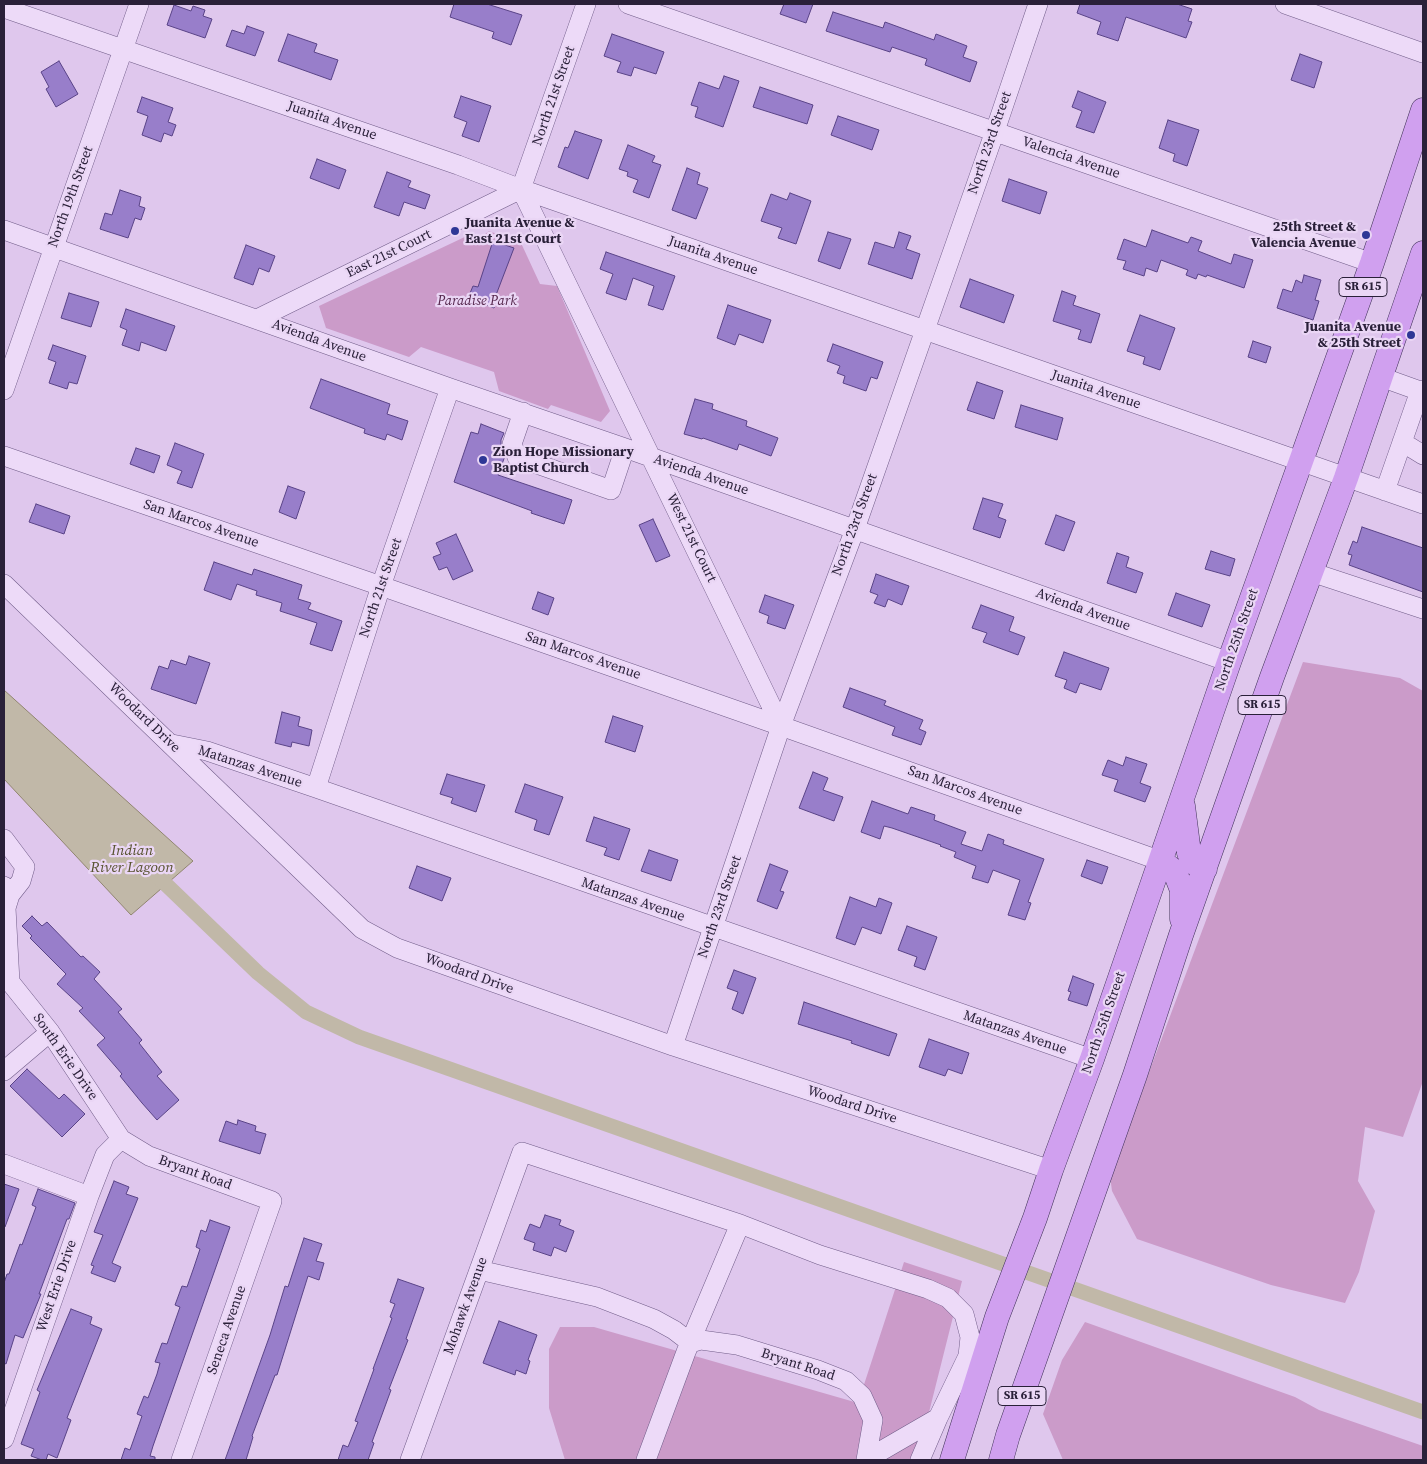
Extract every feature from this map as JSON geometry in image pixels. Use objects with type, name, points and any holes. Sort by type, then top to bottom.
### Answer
[{"type":"main road","name":"North 25th Street","points":[[1051,1170],[1092,1059],[1229,662],[1372,263],[1423,110]]},
{"type":"main road","name":"SR 615","points":[[1001,1460],[1044,1332],[1098,1183],[1181,934],[1272,677],[1346,478],[1423,253]]},
{"type":"main road","points":[[1182,800],[1184,827],[1189,853],[1196,864],[1204,869]]},
{"type":"main road","points":[[1161,861],[1176,872],[1182,890],[1181,934]]},
{"type":"main road","name":"SR 615","points":[[952,1460],[997,1317],[1035,1218],[1051,1170]]},
{"type":"street","name":"North 19th Street","points":[[4,390],[139,4]]},
{"type":"street","name":"North 21st Street","points":[[521,189],[586,4]]},
{"type":"street","name":"Valencia Avenue","points":[[628,4],[1372,263]]},
{"type":"street","name":"North 23rd Street","points":[[673,1046],[781,726],[925,330],[1038,4]]},
{"type":"street","points":[[1285,4],[1423,53]]},
{"type":"street","name":"Juanita Avenue","points":[[4,8],[458,165],[521,189],[1423,504]]},
{"type":"street","name":"East 21st Court","points":[[258,319],[521,189]]},
{"type":"street","name":"West 21st Court","points":[[521,189],[781,726]]},
{"type":"street","name":"Avienda Avenue","points":[[4,230],[450,388],[854,528],[1229,662]]},
{"type":"street","points":[[1381,377],[1422,390],[1385,491]]},
{"type":"street","name":"North 21st Street","points":[[316,788],[381,586],[450,388]]},
{"type":"street","points":[[523,412],[512,444],[517,457],[611,490],[625,448]]},
{"type":"street","points":[[1402,442],[1423,455]]},
{"type":"street","name":"San Marcos Avenue","points":[[4,456],[781,726],[1161,861]]},
{"type":"street","points":[[1311,572],[1423,609]]},
{"type":"street","name":"Woodard Drive","points":[[4,584],[362,929],[397,948],[673,1046],[1051,1170]]},
{"type":"street","name":"Matanzas Avenue","points":[[172,744],[207,751],[316,788],[1092,1059]]},
{"type":"street","points":[[4,839],[25,867],[21,880],[6,898],[7,981]]},
{"type":"street","name":"South Erie Drive","points":[[7,981],[50,1032],[121,1139]]},
{"type":"street","points":[[4,1071],[50,1032]]},
{"type":"street","name":"West Erie Drive","points":[[4,1439],[89,1196],[106,1155],[121,1139]]},
{"type":"street","name":"Bryant Road","points":[[121,1139],[149,1156],[272,1201]]},
{"type":"street","name":"Mohawk Avenue","points":[[410,1460],[522,1152],[740,1224]]},
{"type":"street","points":[[4,1164],[89,1196]]},
{"type":"street","name":"Seneca Avenue","points":[[181,1460],[272,1201]]},
{"type":"street","points":[[646,1460],[691,1342],[740,1224],[820,1255],[928,1289],[948,1298],[964,1314],[970,1337],[968,1356],[920,1460]]},
{"type":"street","points":[[479,1270],[598,1297],[654,1319],[691,1342]]},
{"type":"street","name":"Bryant Road","points":[[691,1342],[701,1340],[737,1345],[818,1370],[846,1381],[862,1396],[873,1420],[866,1458]]},
{"type":"street","points":[[866,1458],[938,1418]]},
{"type":"green space","name":"Paradise Park","points":[[489,231],[521,243],[540,284],[557,286],[610,411],[601,422],[551,405],[548,409],[499,391],[494,372],[421,347],[409,357],[326,328],[319,306],[471,234],[480,238]]},
{"type":"green space","points":[[1303,662],[1400,678],[1423,691],[1423,1081],[1403,1137],[1365,1127],[1358,1181],[1375,1211],[1359,1272],[1345,1303],[1271,1285],[1137,1239],[1112,1191],[1110,1176]]},
{"type":"green space","points":[[904,1262],[962,1281],[917,1460],[565,1460],[549,1408],[549,1349],[560,1327],[594,1327],[858,1403]]},
{"type":"green space","points":[[1085,1322],[1295,1397],[1319,1410],[1423,1446],[1423,1460],[1063,1460],[1043,1414],[1062,1360]]},
{"type":"water","name":"Indian River Lagoon","points":[[4,690],[193,861],[131,915],[4,779]]},
{"type":"building","points":[[454,4],[487,4],[522,15],[511,45],[492,38],[494,32],[450,17]]},
{"type":"building","points":[[784,4],[813,4],[806,23],[780,14]]},
{"type":"building","points":[[1080,4],[1177,4],[1192,9],[1188,21],[1192,22],[1186,38],[1126,17],[1118,41],[1097,34],[1101,22],[1077,13]]},
{"type":"building","points":[[174,5],[191,11],[193,6],[205,10],[203,16],[212,19],[205,38],[167,25]]},
{"type":"building","points":[[833,12],[883,28],[885,22],[934,40],[936,34],[967,46],[963,57],[977,62],[970,82],[925,65],[927,59],[892,47],[890,52],[826,31]]},
{"type":"building","points":[[247,26],[264,32],[255,56],[226,46],[232,30],[244,34]]},
{"type":"building","points":[[288,34],[317,44],[314,52],[338,60],[331,80],[278,61]]},
{"type":"building","points":[[612,34],[664,52],[656,74],[634,67],[631,76],[617,72],[621,62],[604,56]]},
{"type":"building","points":[[1300,54],[1322,62],[1314,88],[1291,80]]},
{"type":"building","points":[[59,61],[78,94],[56,107],[46,89],[49,87],[41,72]]},
{"type":"building","points":[[724,76],[739,81],[723,127],[695,117],[698,107],[691,105],[699,82],[719,89]]},
{"type":"building","points":[[760,87],[813,105],[807,124],[753,107]]},
{"type":"building","points":[[1078,91],[1106,102],[1094,133],[1076,127],[1082,111],[1072,107]]},
{"type":"building","points":[[461,96],[491,106],[479,142],[462,136],[467,122],[454,117]]},
{"type":"building","points":[[142,97],[173,108],[168,122],[176,125],[172,136],[164,133],[161,142],[142,135],[148,116],[137,112]]},
{"type":"building","points":[[838,116],[879,130],[872,150],[831,135]]},
{"type":"building","points":[[1168,120],[1199,130],[1187,166],[1173,161],[1175,154],[1159,148]]},
{"type":"building","points":[[575,131],[602,140],[588,179],[558,167],[565,147],[568,148]]},
{"type":"building","points":[[628,145],[655,156],[652,162],[661,165],[649,198],[633,192],[638,180],[627,176],[628,172],[619,169]]},
{"type":"building","points":[[317,159],[346,170],[339,189],[310,178]]},
{"type":"building","points":[[687,168],[700,173],[697,184],[708,188],[696,219],[672,210]]},
{"type":"building","points":[[387,172],[411,181],[408,187],[430,195],[425,209],[404,202],[399,216],[374,207]]},
{"type":"building","points":[[1009,179],[1047,192],[1040,214],[1002,201]]},
{"type":"building","points":[[120,190],[141,197],[139,206],[145,208],[141,220],[135,218],[128,238],[100,229],[105,213],[112,215]]},
{"type":"building","points":[[790,193],[811,201],[796,244],[778,238],[782,228],[761,221],[771,194],[787,200]]},
{"type":"building","points":[[1152,230],[1188,243],[1191,237],[1202,241],[1198,251],[1231,264],[1234,254],[1253,260],[1244,288],[1207,275],[1206,277],[1198,274],[1196,279],[1186,275],[1188,270],[1161,260],[1157,272],[1146,268],[1144,276],[1123,269],[1126,261],[1117,259],[1124,239],[1146,247]]},
{"type":"building","points":[[828,232],[851,239],[840,269],[818,261]]},
{"type":"building","points":[[899,232],[911,236],[906,249],[920,254],[912,279],[868,264],[875,242],[894,248]]},
{"type":"building","points":[[493,241],[514,248],[496,295],[499,296],[494,308],[468,298],[473,286],[478,287]]},
{"type":"building","points":[[246,245],[275,256],[269,272],[259,268],[253,285],[234,278]]},
{"type":"building","points":[[606,252],[675,276],[663,310],[648,305],[654,286],[633,278],[626,300],[606,293],[613,274],[600,269]]},
{"type":"building","points":[[1304,275],[1321,280],[1315,300],[1319,301],[1313,320],[1277,308],[1283,289],[1292,292],[1296,280],[1302,283]]},
{"type":"building","points":[[970,279],[1014,295],[1004,323],[960,307]]},
{"type":"building","points":[[1062,291],[1076,296],[1073,305],[1100,314],[1091,343],[1078,339],[1081,330],[1053,321]]},
{"type":"building","points":[[69,293],[99,302],[91,327],[61,318]]},
{"type":"building","points":[[728,305],[771,320],[763,343],[739,334],[735,345],[717,338]]},
{"type":"building","points":[[126,309],[175,326],[166,351],[141,342],[139,351],[122,345],[127,330],[120,327]]},
{"type":"building","points":[[1140,315],[1175,328],[1160,370],[1143,364],[1145,357],[1127,351]]},
{"type":"building","points":[[1253,341],[1271,347],[1266,363],[1248,357]]},
{"type":"building","points":[[833,344],[883,362],[877,379],[871,377],[866,391],[843,383],[845,376],[837,373],[840,366],[827,361]]},
{"type":"building","points":[[53,345],[86,356],[77,384],[69,382],[67,389],[49,383],[56,362],[48,359]]},
{"type":"building","points":[[321,379],[390,404],[387,414],[408,421],[402,440],[387,434],[385,440],[364,433],[365,429],[310,408]]},
{"type":"building","points":[[977,382],[1003,391],[994,419],[967,410]]},
{"type":"building","points":[[695,399],[713,404],[712,409],[747,421],[746,426],[778,438],[771,456],[739,444],[737,450],[703,438],[684,434]]},
{"type":"building","points":[[1021,405],[1063,418],[1057,440],[1015,427]]},
{"type":"building","name":"Zion Hope Missionary Baptist Church","points":[[481,424],[504,433],[501,447],[505,456],[498,475],[572,500],[564,524],[454,482],[471,432],[478,434]]},
{"type":"building","points":[[175,443],[204,454],[192,488],[177,483],[182,471],[167,465]]},
{"type":"building","points":[[136,448],[160,456],[154,473],[130,464]]},
{"type":"building","points":[[288,486],[305,492],[296,519],[279,512]]},
{"type":"building","points":[[983,498],[1003,504],[998,517],[1006,520],[1000,538],[973,529]]},
{"type":"building","points":[[36,504],[70,516],[64,534],[29,522]]},
{"type":"building","points":[[1056,515],[1075,522],[1064,551],[1045,544]]},
{"type":"building","points":[[653,519],[670,556],[656,562],[639,525]]},
{"type":"building","points":[[1362,527],[1423,548],[1423,592],[1349,565],[1352,555],[1348,554],[1353,541],[1357,543]]},
{"type":"building","points":[[456,534],[473,571],[453,580],[447,567],[439,570],[433,557],[441,554],[436,543]]},
{"type":"building","points":[[1211,551],[1235,559],[1230,576],[1205,569]]},
{"type":"building","points":[[1117,553],[1129,557],[1126,567],[1143,573],[1136,593],[1107,583]]},
{"type":"building","points":[[214,562],[252,575],[254,569],[302,585],[298,599],[311,603],[308,609],[342,621],[332,651],[310,644],[317,623],[280,611],[282,603],[256,595],[257,591],[237,584],[231,600],[204,590]]},
{"type":"building","points":[[876,574],[909,586],[902,605],[888,599],[885,607],[874,603],[878,595],[870,592]]},
{"type":"building","points":[[538,592],[554,598],[548,615],[532,609]]},
{"type":"building","points":[[1176,593],[1210,605],[1202,627],[1168,615]]},
{"type":"building","points":[[765,595],[794,605],[785,629],[767,623],[769,616],[759,612]]},
{"type":"building","points":[[981,605],[1014,617],[1009,631],[1025,637],[1018,655],[983,642],[987,633],[972,628]]},
{"type":"building","points":[[1064,652],[1109,668],[1101,690],[1080,683],[1076,693],[1064,688],[1067,680],[1055,676]]},
{"type":"building","points":[[189,656],[210,663],[196,704],[151,689],[159,666],[168,669],[171,660],[186,665]]},
{"type":"building","points":[[850,688],[886,701],[884,705],[923,720],[919,729],[926,732],[921,745],[892,735],[895,727],[843,707]]},
{"type":"building","points":[[282,712],[300,717],[298,726],[312,730],[309,746],[292,742],[291,747],[275,743]]},
{"type":"building","points":[[613,716],[643,726],[635,752],[605,742]]},
{"type":"building","points":[[1126,757],[1147,764],[1140,783],[1151,787],[1145,802],[1114,791],[1118,780],[1102,775],[1108,760],[1123,766]]},
{"type":"building","points":[[813,772],[828,778],[823,790],[843,797],[834,821],[799,808]]},
{"type":"building","points":[[447,774],[485,785],[476,812],[451,803],[453,798],[440,794]]},
{"type":"building","points":[[525,784],[563,797],[549,835],[534,830],[537,820],[515,812]]},
{"type":"building","points":[[872,801],[908,814],[911,807],[935,815],[934,820],[966,832],[961,844],[982,851],[988,834],[1004,840],[1003,844],[1044,859],[1028,902],[1031,903],[1025,920],[1008,915],[1020,880],[993,870],[988,883],[972,878],[976,866],[954,857],[956,852],[892,828],[884,826],[880,839],[861,832]]},
{"type":"building","points":[[594,817],[630,829],[619,860],[604,855],[607,848],[586,841]]},
{"type":"building","points":[[649,850],[678,860],[671,881],[641,871]]},
{"type":"building","points":[[1087,860],[1108,867],[1102,884],[1081,876]]},
{"type":"building","points":[[770,864],[788,871],[780,891],[784,892],[777,909],[757,901]]},
{"type":"building","points":[[417,866],[451,878],[442,901],[409,888]]},
{"type":"building","points":[[850,897],[876,907],[879,898],[892,903],[881,934],[862,927],[855,945],[836,938]]},
{"type":"building","points":[[32,916],[42,926],[47,922],[81,957],[83,956],[100,972],[94,979],[122,1009],[118,1012],[142,1040],[139,1043],[162,1072],[157,1076],[179,1100],[157,1120],[97,1045],[105,1038],[79,1011],[83,1008],[57,984],[66,974],[30,938],[32,936],[22,926]]},
{"type":"building","points":[[907,926],[937,937],[925,970],[914,966],[917,957],[898,950]]},
{"type":"building","points":[[734,970],[756,978],[743,1014],[732,1009],[738,992],[727,988]]},
{"type":"building","points":[[1073,976],[1094,984],[1087,1006],[1068,1000],[1071,992],[1068,991]]},
{"type":"building","points":[[804,1002],[897,1034],[889,1056],[851,1043],[852,1041],[798,1024]]},
{"type":"building","points":[[929,1039],[969,1053],[962,1074],[948,1069],[945,1076],[919,1067]]},
{"type":"building","points":[[27,1069],[59,1099],[64,1094],[85,1114],[62,1137],[10,1086]]},
{"type":"building","points":[[238,1120],[256,1126],[255,1131],[266,1134],[260,1154],[219,1141],[226,1121],[237,1125]]},
{"type":"building","points":[[114,1181],[129,1187],[126,1194],[138,1198],[112,1263],[121,1267],[115,1282],[91,1273],[94,1266],[91,1265],[103,1235],[94,1232]]},
{"type":"building","points":[[4,1184],[19,1189],[5,1227],[4,1226]]},
{"type":"building","points":[[38,1189],[75,1203],[69,1219],[67,1219],[39,1294],[41,1294],[23,1338],[15,1335],[6,1364],[4,1363],[4,1283],[20,1244],[22,1245],[36,1207],[32,1205]]},
{"type":"building","points":[[545,1215],[561,1220],[559,1225],[574,1231],[566,1252],[554,1247],[551,1256],[533,1250],[535,1243],[524,1239],[530,1224],[540,1228]]},
{"type":"building","points":[[210,1220],[230,1227],[153,1446],[150,1456],[155,1457],[155,1460],[121,1460],[125,1448],[130,1450],[142,1416],[137,1414],[144,1396],[148,1398],[157,1374],[160,1363],[155,1362],[162,1343],[167,1344],[180,1307],[175,1305],[182,1286],[187,1287],[194,1267],[200,1249],[196,1247],[201,1230],[206,1232]]},
{"type":"building","points":[[304,1238],[322,1244],[316,1261],[324,1263],[319,1280],[308,1276],[277,1375],[275,1375],[252,1436],[246,1460],[225,1460],[270,1335],[285,1286],[288,1287]]},
{"type":"building","points":[[398,1279],[424,1288],[406,1339],[408,1340],[389,1389],[391,1390],[372,1442],[374,1443],[368,1460],[338,1460],[343,1445],[348,1447],[358,1422],[355,1421],[392,1318],[390,1317],[395,1304],[390,1302]]},
{"type":"building","points":[[71,1309],[92,1317],[90,1324],[102,1329],[67,1418],[71,1420],[57,1458],[48,1454],[46,1460],[42,1460],[31,1456],[34,1449],[21,1444],[40,1392],[37,1390]]},
{"type":"building","points":[[499,1321],[537,1335],[528,1360],[530,1361],[526,1374],[516,1370],[515,1375],[483,1363]]},
{"type":"waterway","points":[[152,871],[258,973],[306,1012],[359,1037],[1423,1412]]},
{"type":"place","name":"Juanita Avenue & East 21st Court","points":[[455,231]]},
{"type":"place","name":"25th Street & Valencia Avenue","points":[[1366,235]]},
{"type":"place","name":"Juanita Avenue & 25th Street","points":[[1411,335]]},
{"type":"place","name":"Zion Hope Missionary Baptist Church","points":[[483,460]]}]
